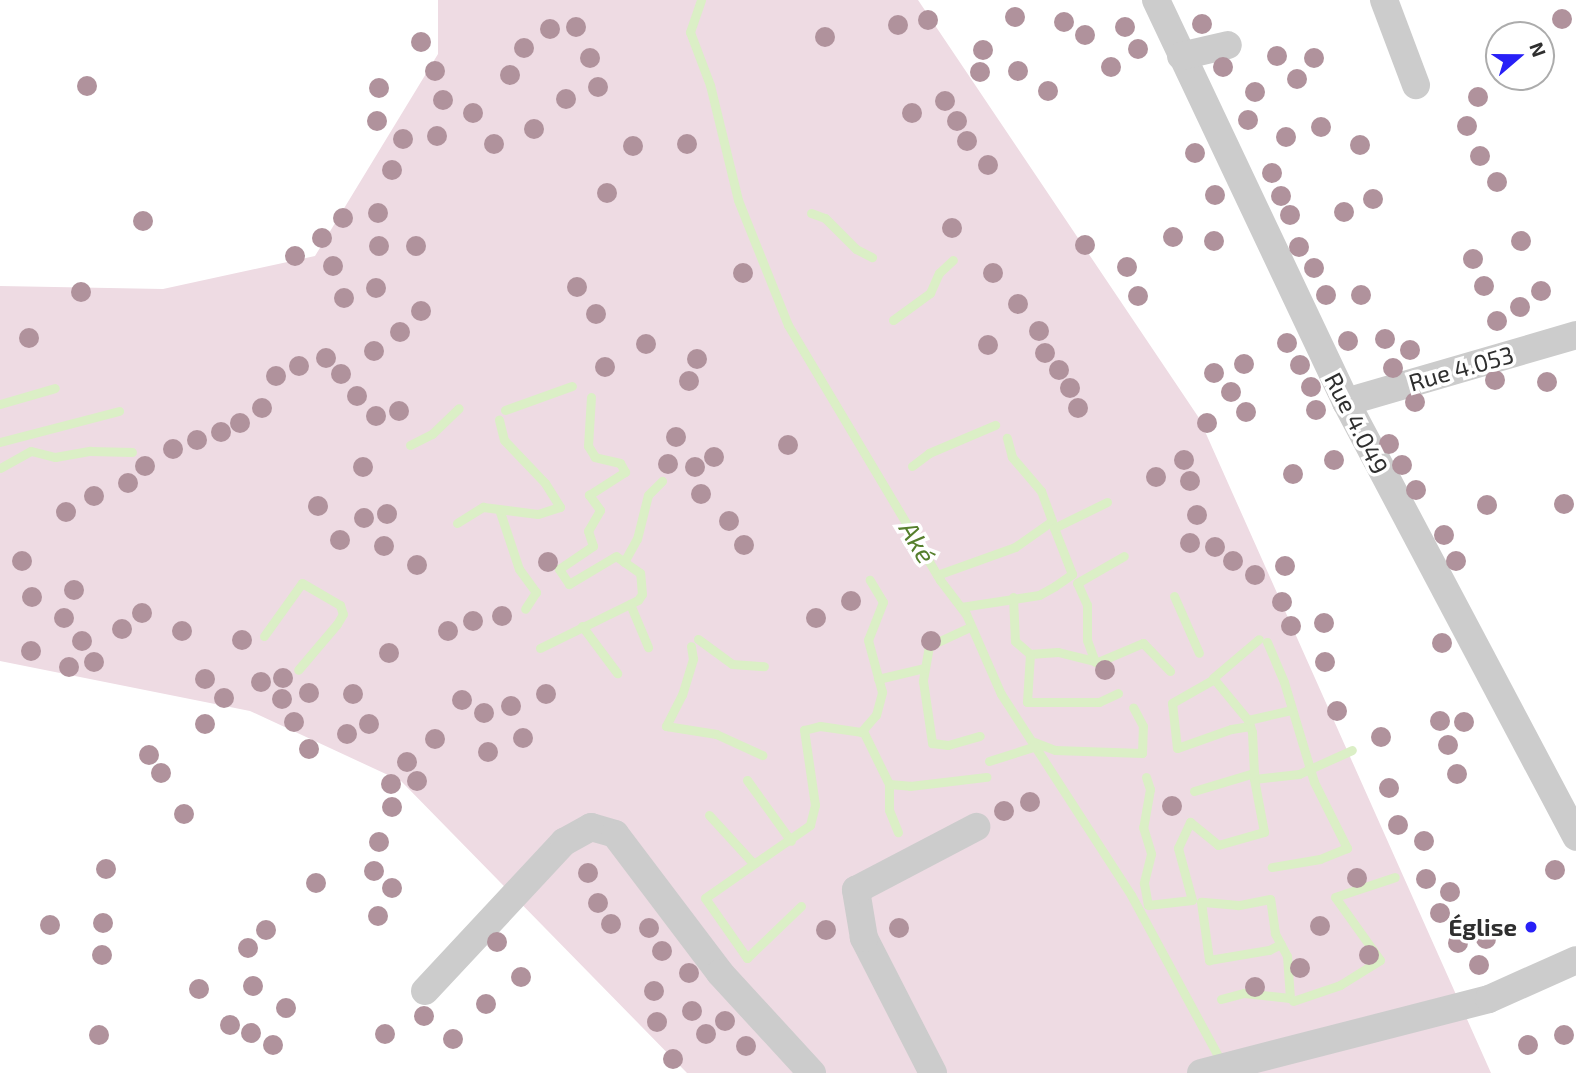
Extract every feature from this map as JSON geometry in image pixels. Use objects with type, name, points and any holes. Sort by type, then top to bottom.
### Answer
[{"type":"street","name":"Rue 4.049","points":[[1156,0],[1346,401],[1576,836]]},
{"type":"street","points":[[1384,0],[1416,85]]},
{"type":"street","points":[[1181,56],[1228,45]]},
{"type":"street","name":"Rue 4.053","points":[[1346,401],[1576,335]]},
{"type":"street","points":[[425,991],[564,842],[591,827],[615,834],[713,964],[812,1073]]},
{"type":"street","points":[[933,1073],[864,938],[856,890],[976,827]]},
{"type":"street","points":[[1201,1073],[1489,999],[1576,960]]},
{"type":"shaded area","points":[[438,0],[918,0],[1199,418],[1491,1073],[687,1073],[401,781],[250,711],[0,661],[0,286],[163,289],[315,256],[438,54]]},
{"type":"waterway","name":"Aké","points":[[701,0],[690,32],[710,85],[738,200],[788,325],[940,580],[966,614],[1001,694],[1131,895],[1218,1056]]},
{"type":"waterway","points":[[811,213],[825,218],[856,249],[872,257]]},
{"type":"waterway","points":[[893,320],[930,293],[939,273],[953,260]]},
{"type":"waterway","points":[[505,410],[572,386]]},
{"type":"waterway","points":[[0,404],[55,388]]},
{"type":"waterway","points":[[540,648],[638,600],[642,594],[640,573],[616,556],[569,584],[559,569],[593,546],[588,531],[600,510],[589,495],[625,472],[620,463],[595,457],[588,446],[591,397]]},
{"type":"waterway","points":[[410,445],[432,434],[459,408]]},
{"type":"waterway","points":[[0,442],[119,411]]},
{"type":"waterway","points":[[457,523],[483,507],[538,514],[560,507],[545,483],[504,440],[499,420]]},
{"type":"waterway","points":[[912,466],[929,453],[995,425]]},
{"type":"waterway","points":[[937,575],[1015,547],[1052,521],[1041,491],[1012,457],[1007,438]]},
{"type":"waterway","points":[[0,468],[31,451],[55,457],[90,451],[132,452]]},
{"type":"waterway","points":[[624,562],[637,539],[648,495],[662,481]]},
{"type":"waterway","points":[[961,607],[1039,595],[1072,574],[1054,528],[1107,502]]},
{"type":"waterway","points":[[499,509],[519,569],[536,592],[525,609]]},
{"type":"waterway","points":[[1095,662],[1087,640],[1087,605],[1077,583],[1124,556]]},
{"type":"waterway","points":[[801,906],[747,958],[705,898],[810,825],[815,805],[804,730],[820,726],[861,732],[876,715],[882,692],[868,640],[883,602],[870,580]]},
{"type":"waterway","points":[[264,636],[302,583],[340,605],[343,614],[337,624],[298,670]]},
{"type":"waterway","points":[[1174,596],[1199,653]]},
{"type":"waterway","points":[[1013,597],[1015,641],[1030,654]]},
{"type":"waterway","points":[[630,604],[648,647]]},
{"type":"waterway","points":[[582,626],[617,673]]},
{"type":"waterway","points":[[970,627],[929,646],[923,681],[932,743],[948,745],[980,736]]},
{"type":"waterway","points":[[698,639],[732,664],[764,666]]},
{"type":"waterway","points":[[1213,678],[1259,639]]},
{"type":"waterway","points":[[1267,642],[1284,682],[1314,782],[1347,848],[1320,859],[1272,867]]},
{"type":"waterway","points":[[1030,654],[1058,652],[1098,662],[1143,643],[1170,671]]},
{"type":"waterway","points":[[666,726],[682,695],[693,659],[691,646]]},
{"type":"waterway","points":[[1030,654],[1027,702],[1099,702],[1118,693]]},
{"type":"waterway","points":[[878,679],[924,668]]},
{"type":"waterway","points":[[1194,791],[1254,773],[1252,732],[1250,726],[1231,729],[1177,748],[1172,703],[1214,679],[1248,720],[1291,710]]},
{"type":"waterway","points":[[1034,742],[1055,750],[1142,753],[1143,726],[1133,707]]},
{"type":"waterway","points":[[666,726],[716,734],[762,755]]},
{"type":"waterway","points":[[863,731],[889,784],[889,810],[898,832]]},
{"type":"waterway","points":[[989,761],[1036,746]]},
{"type":"waterway","points":[[1146,777],[1150,789],[1143,827],[1151,854],[1144,883],[1148,905],[1192,900],[1178,848],[1190,822],[1218,845],[1264,832],[1254,779],[1299,774],[1352,750]]},
{"type":"waterway","points":[[889,784],[910,786],[986,777]]},
{"type":"waterway","points":[[747,780],[791,841]]},
{"type":"waterway","points":[[709,815],[752,862]]},
{"type":"waterway","points":[[1293,1001],[1340,985],[1380,960],[1335,897],[1395,877]]},
{"type":"waterway","points":[[1221,999],[1244,993],[1290,998],[1287,956],[1275,933],[1270,899],[1238,905],[1201,902],[1209,960],[1269,950],[1281,944]]},
{"type":"place","name":"Église","points":[[1531,927]]}]
